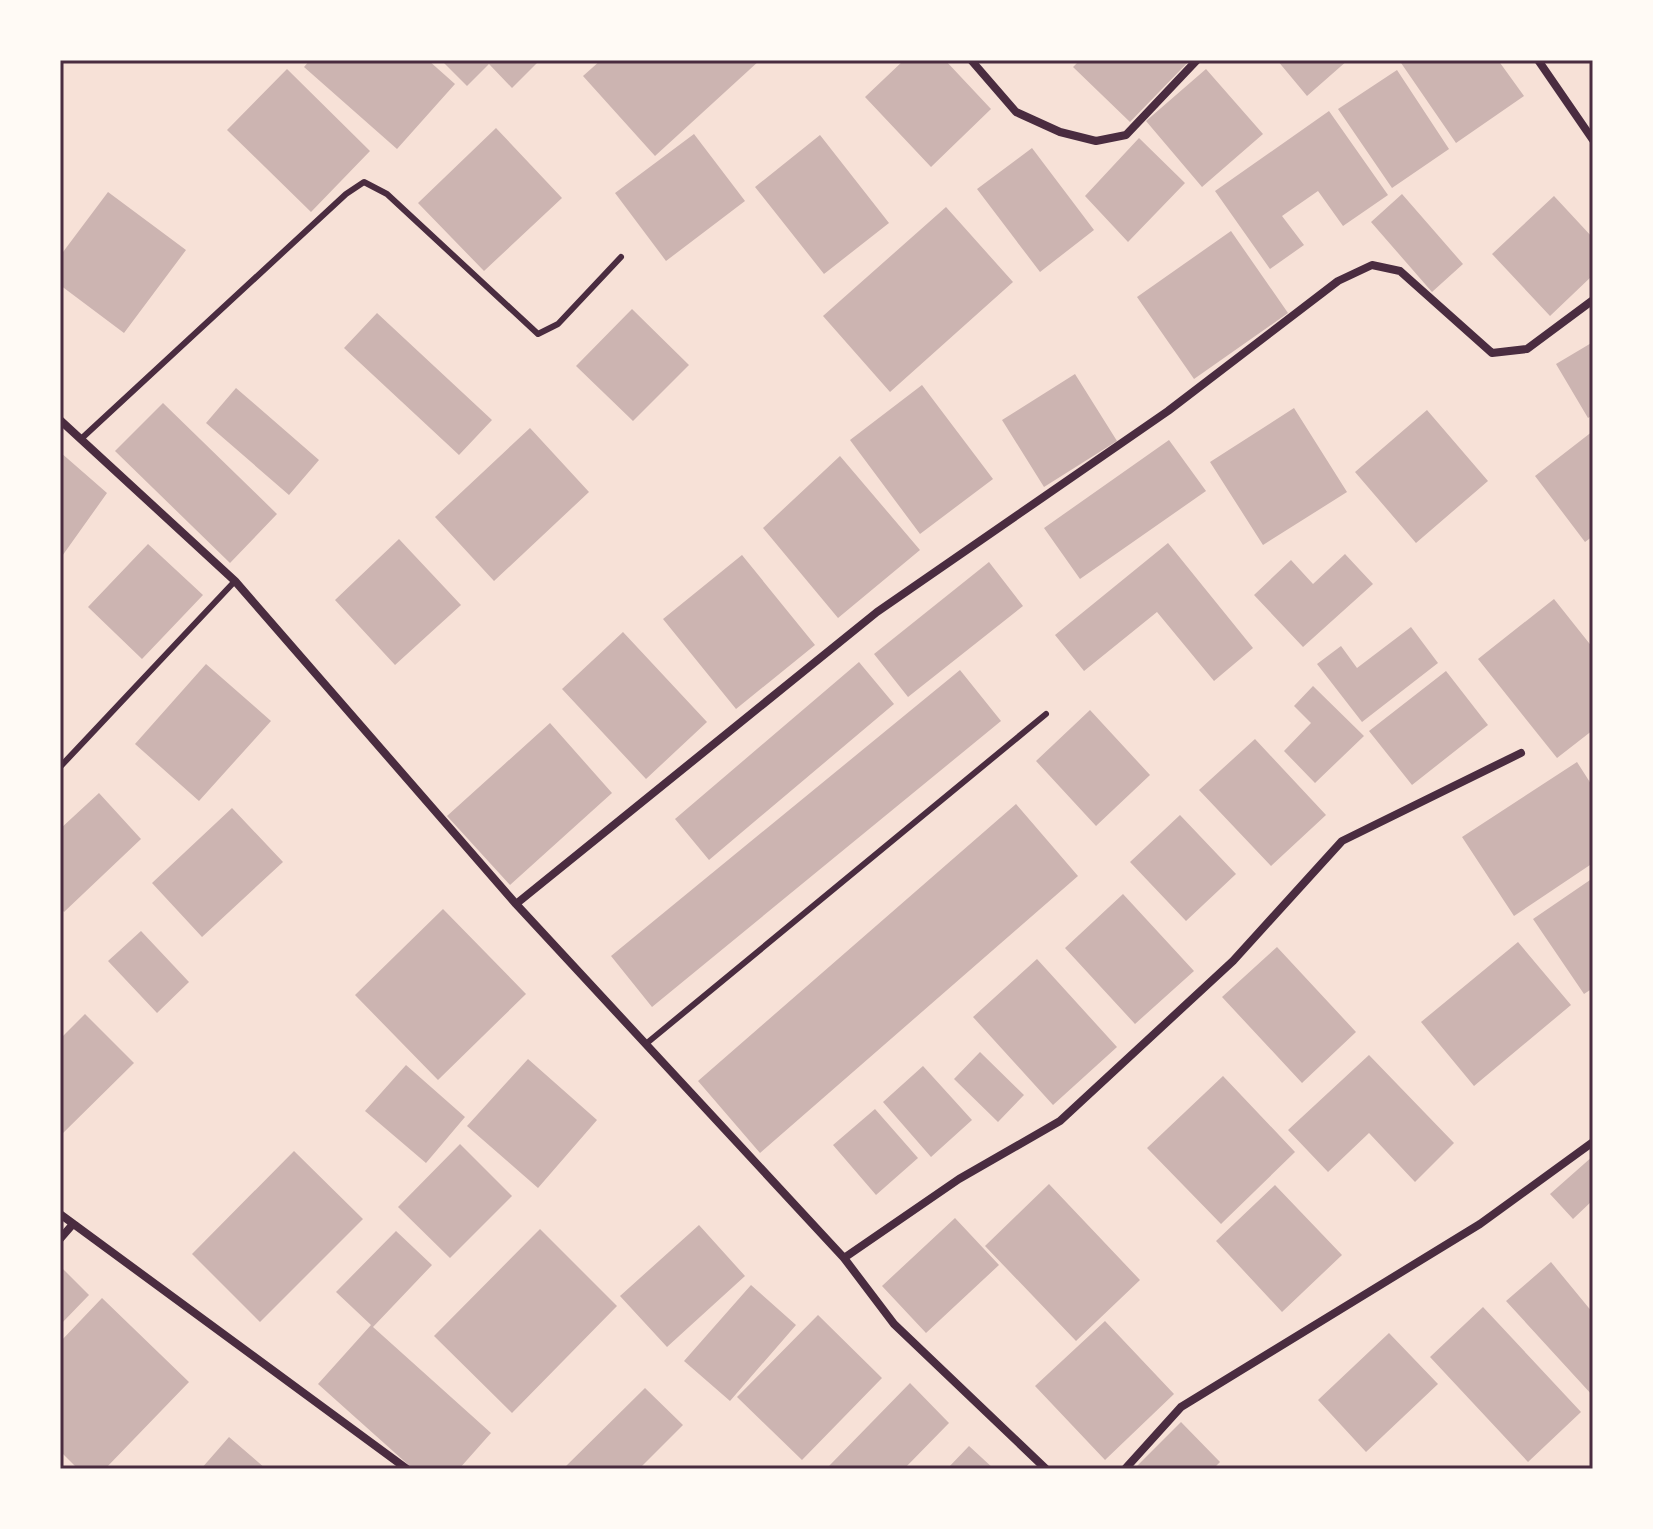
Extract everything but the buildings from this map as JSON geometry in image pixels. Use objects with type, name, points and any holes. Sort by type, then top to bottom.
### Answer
[{"type":"street","points":[[971,60],[1016,112],[1060,132],[1096,141],[1126,135],[1197,60]]},
{"type":"street","points":[[1538,60],[1593,140]]},
{"type":"street","points":[[516,904],[877,612],[1168,411],[1338,281],[1372,265],[1400,271],[1492,353],[1527,349],[1593,300]]},
{"type":"street","points":[[60,420],[235,581],[516,904],[647,1043],[778,1191],[844,1258],[894,1324],[1046,1469]]},
{"type":"street","points":[[844,1258],[959,1179],[1060,1121],[1233,961],[1342,841],[1521,753]]},
{"type":"street","points":[[1125,1469],[1181,1407],[1480,1224],[1593,1142]]},
{"type":"street","points":[[60,1214],[407,1469]]},
{"type":"street","points":[[60,1239],[73,1224]]},
{"type":"lane","points":[[81,439],[346,194],[364,182],[387,194],[538,334],[558,324],[621,257]]},
{"type":"lane","points":[[60,767],[235,581]]},
{"type":"lane","points":[[647,1043],[1046,714]]}]
